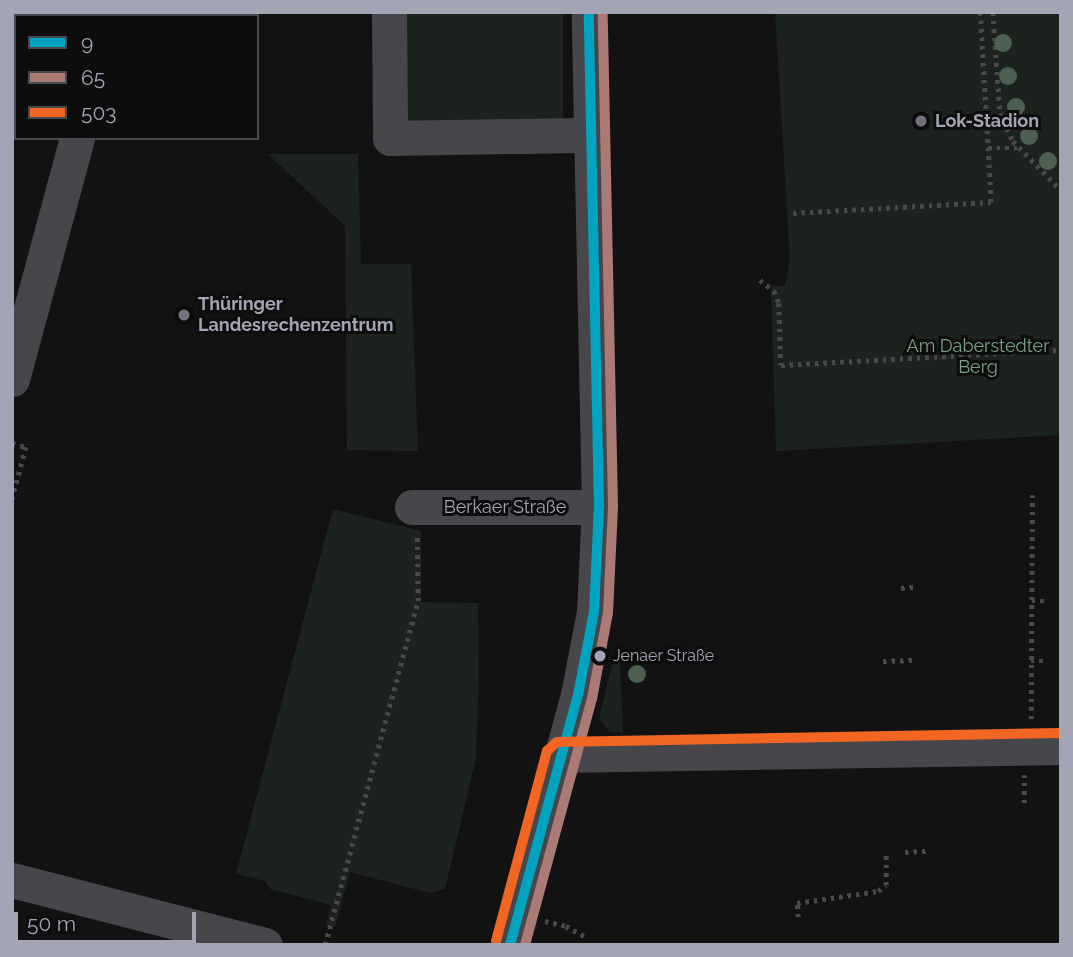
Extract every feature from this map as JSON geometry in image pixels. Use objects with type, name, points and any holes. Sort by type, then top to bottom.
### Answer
[{"type":"street","points":[[389,12],[390,138],[592,135]]},
{"type":"street","points":[[514,929],[587,654],[595,599],[599,507],[589,12]]},
{"type":"street","points":[[12,379],[76,140]]},
{"type":"street","name":"Berkaer Straße","points":[[414,507],[599,507]]},
{"type":"street","points":[[561,755],[1046,748]]},
{"type":"street","points":[[12,880],[250,943]]},
{"type":"path","points":[[793,213],[991,202],[980,12]]},
{"type":"path","points":[[993,12],[1000,113],[1019,148],[1061,190]]},
{"type":"path","points":[[988,148],[1019,148]]},
{"type":"path","points":[[760,280],[774,291],[779,303],[781,365],[1061,350]]},
{"type":"path","points":[[12,443],[26,447],[12,500]]},
{"type":"path","points":[[1032,495],[1031,661],[1046,748]]},
{"type":"path","points":[[325,945],[418,601],[414,507]]},
{"type":"path","points":[[901,588],[914,587]]},
{"type":"path","points":[[1032,601],[1047,601]]},
{"type":"path","points":[[883,661],[916,660]]},
{"type":"path","points":[[1031,661],[1046,661]]},
{"type":"path","points":[[905,852],[927,851]]},
{"type":"path","points":[[798,916],[797,903],[878,891],[886,884],[886,853]]},
{"type":"path","points":[[514,929],[566,926],[586,937]]},
{"type":"green space","points":[[12,12],[79,12],[14,14],[12,137]]},
{"type":"green space","points":[[402,12],[563,12],[563,130],[402,130]]},
{"type":"green space","name":"Lok-Stadion","points":[[775,12],[1061,12],[1061,435],[776,451],[771,286],[785,286],[790,259]]},
{"type":"green space","points":[[268,154],[358,154],[361,264],[411,264],[418,451],[347,450],[345,226]]},
{"type":"green space","points":[[333,509],[421,531],[421,602],[478,603],[479,675],[476,758],[445,889],[430,893],[350,872],[335,927],[326,925],[331,905],[270,889],[265,881],[236,874]]},
{"type":"green space","points":[[620,662],[623,733],[610,732],[599,719],[612,664]]},
{"type":"transit line","name":"9","points":[[510,945],[578,695],[594,612],[599,507],[589,12]]},
{"type":"transit line","name":"65","points":[[525,945],[592,699],[608,613],[613,507],[603,12]]},
{"type":"transit line","name":"503","points":[[496,941],[547,751],[557,742],[1061,733]]},
{"type":"place","name":"Lok-Stadion","points":[[921,121]]},
{"type":"place","name":"Thüringer Landesrechenzentrum","points":[[184,315]]},
{"type":"place","name":"Jenaer Straße","points":[[600,656]]},
{"type":"park label","name":"Am Daberstedter Berg","points":[[978,357]]}]
